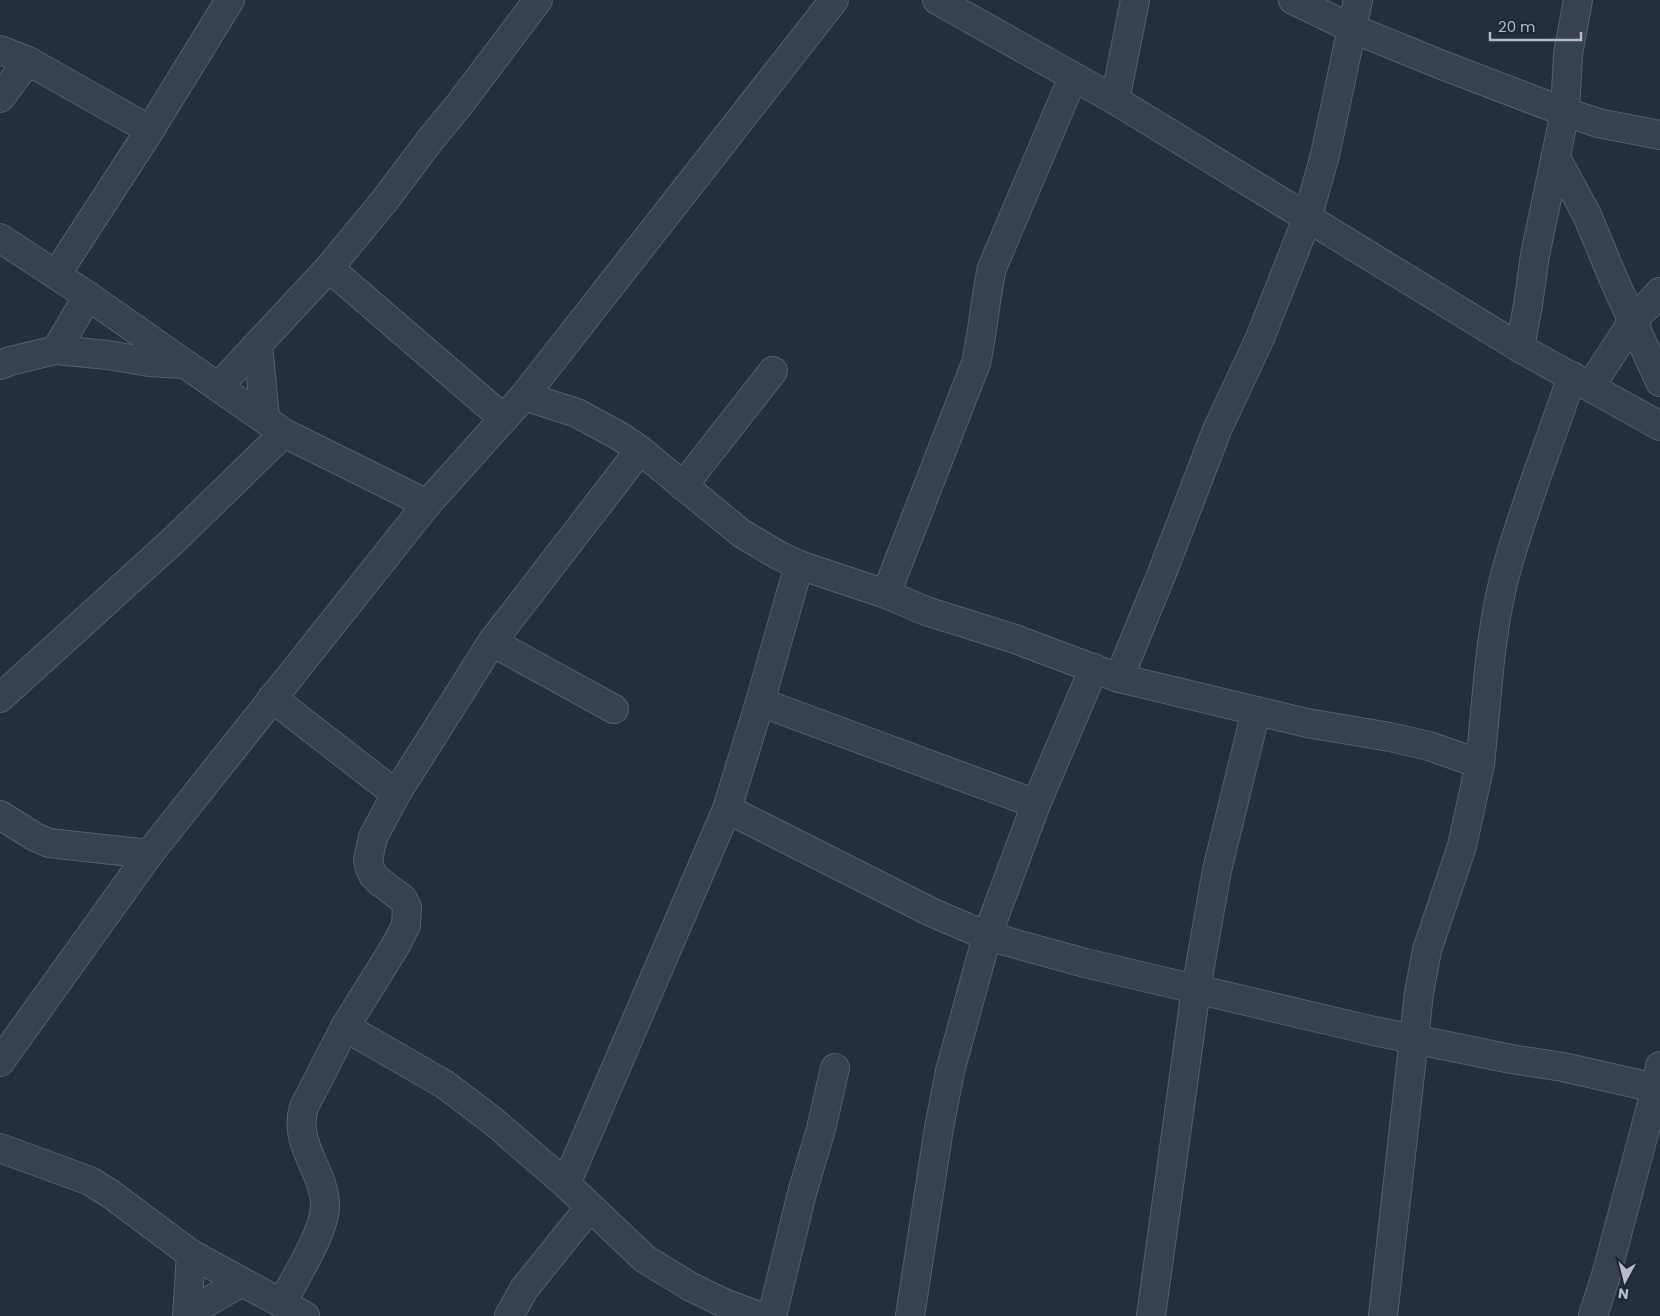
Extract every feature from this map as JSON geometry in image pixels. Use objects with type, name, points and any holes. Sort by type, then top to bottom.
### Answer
[{"type":"street","points":[[56,275],[150,130],[230,0]]},
{"type":"street","points":[[219,386],[329,268],[385,200],[538,0]]},
{"type":"street","points":[[0,1062],[149,854],[428,504],[524,396],[834,0]]},
{"type":"street","points":[[937,0],[1115,100],[1520,348],[1660,426]]},
{"type":"street","points":[[1115,100],[1135,0]]},
{"type":"street","points":[[1293,0],[1351,28],[1565,112],[1598,123],[1660,135]]},
{"type":"street","points":[[1119,678],[1217,430],[1260,338],[1307,219],[1325,155],[1358,0]]},
{"type":"street","points":[[1520,348],[1528,305],[1534,255],[1565,112],[1568,54],[1578,0]]},
{"type":"street","points":[[0,50],[28,61],[150,130]]},
{"type":"street","points":[[0,98],[28,61]]},
{"type":"street","points":[[886,594],[976,363],[982,339],[987,290],[992,268],[1072,77]]},
{"type":"street","points":[[1556,158],[1587,215],[1660,382]]},
{"type":"street","points":[[0,238],[88,296],[275,426],[428,504]]},
{"type":"street","points":[[329,268],[504,419]]},
{"type":"street","points":[[1383,1316],[1418,993],[1427,950],[1462,846],[1480,764],[1494,634],[1505,576],[1581,382],[1660,292]]},
{"type":"street","points":[[56,350],[88,296]]},
{"type":"street","points":[[258,344],[275,426]]},
{"type":"street","points":[[0,365],[56,350],[108,354],[149,362],[186,364]]},
{"type":"street","points":[[683,486],[773,371]]},
{"type":"street","points":[[524,396],[577,413],[621,437],[640,450],[741,533],[799,565],[886,594],[926,611],[1015,640],[1119,678],[1306,723],[1390,737],[1429,746],[1480,764]]},
{"type":"street","points":[[0,698],[175,539],[275,426]]},
{"type":"street","points":[[0,1148],[90,1180],[191,1254],[294,1310],[321,1227],[325,1208],[321,1188],[302,1136],[300,1119],[304,1106],[346,1027],[396,945],[406,925],[407,907],[403,899],[373,875],[368,860],[373,837],[396,794],[492,642],[640,450]]},
{"type":"street","points":[[566,1184],[726,809],[760,702],[799,565]]},
{"type":"street","points":[[492,642],[614,709]]},
{"type":"street","points":[[910,1316],[950,1071],[987,936],[1036,804],[1094,668]]},
{"type":"street","points":[[272,698],[396,794]]},
{"type":"street","points":[[760,702],[1036,804]]},
{"type":"street","points":[[1151,1316],[1196,989],[1216,870],[1256,711]]},
{"type":"street","points":[[726,809],[922,907],[987,936],[1085,963],[1414,1040],[1511,1059],[1659,1081],[1607,1272],[1592,1316]]},
{"type":"street","points":[[0,815],[35,837],[49,843],[149,854]]},
{"type":"street","points":[[346,1027],[444,1084],[493,1121],[566,1184],[645,1259],[691,1287],[724,1303],[759,1316]]},
{"type":"street","points":[[772,1316],[835,1068]]},
{"type":"street","points":[[509,1316],[524,1289],[590,1207]]},
{"type":"street","points":[[188,1315],[191,1254]]},
{"type":"street","points":[[188,1315],[242,1282]]}]
